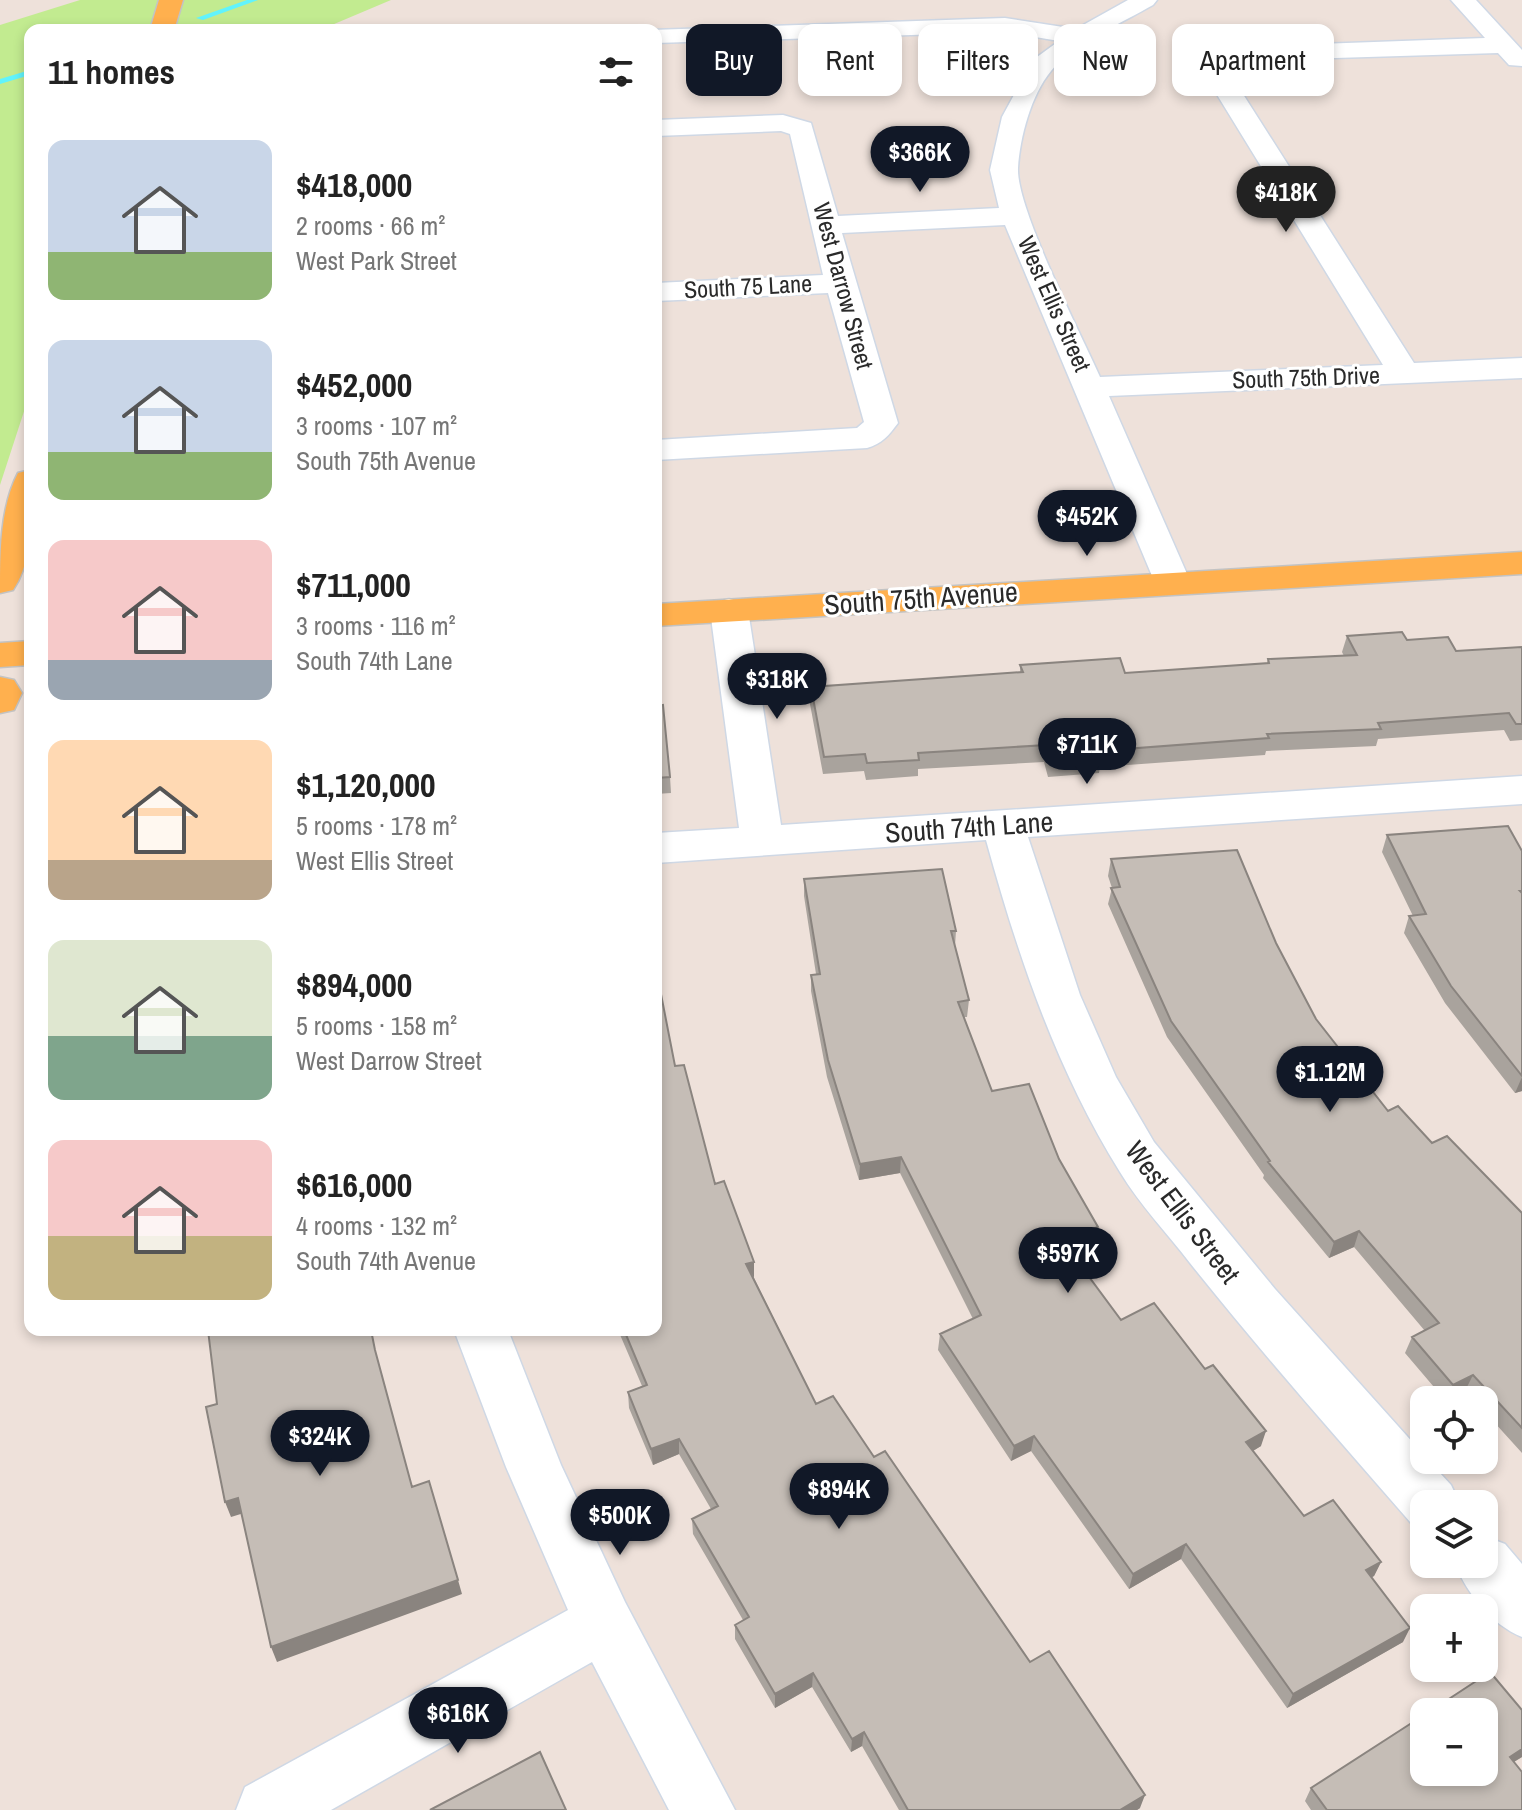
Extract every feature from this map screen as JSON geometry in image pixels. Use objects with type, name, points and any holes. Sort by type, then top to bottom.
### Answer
[{"type":"main road","points":[[0,582],[24,500]]},
{"type":"main road","name":"South 75th Avenue","points":[[662,615],[1522,563]]},
{"type":"main road","points":[[0,655],[24,653]]},
{"type":"main road","points":[[0,689],[0,701]]},
{"type":"street","name":"West Ellis Street","points":[[1103,24],[1145,0]]},
{"type":"street","points":[[1463,0],[1522,64]]},
{"type":"street","points":[[662,35],[752,21],[1005,25],[1054,33]]},
{"type":"street","points":[[1404,373],[1213,67],[1234,54],[1504,45]]},
{"type":"street","name":"West Ellis Street","points":[[1054,56],[1042,65],[1015,117],[1004,170],[1015,216],[1173,583]]},
{"type":"street","name":"West Darrow Street","points":[[662,128],[783,123],[802,129],[840,283],[881,423],[867,438],[662,450]]},
{"type":"street","points":[[827,225],[1015,216]]},
{"type":"street","name":"South 75 Lane","points":[[662,292],[840,283]]},
{"type":"street","name":"South 75th Drive","points":[[1090,387],[1522,368]]},
{"type":"street","points":[[729,610],[762,841]]},
{"type":"street","name":"South 74th Lane","points":[[662,848],[1522,790]]},
{"type":"street","name":"West Ellis Street","points":[[1003,825],[1034,935],[1058,1002],[1094,1081],[1137,1158],[1233,1278],[1419,1490]]},
{"type":"street","points":[[483,1336],[534,1467],[604,1623],[703,1810]]},
{"type":"street","points":[[1496,1578],[1522,1608]]},
{"type":"street","points":[[268,1810],[604,1623]]},
{"type":"green space","points":[[80,0],[391,0],[334,24],[24,24],[24,411],[0,485],[0,25]]},
{"type":"building","points":[[1402,632],[1407,640],[1448,637],[1456,651],[1522,647],[1522,724],[1516,724],[1509,713],[1378,723],[1381,729],[1267,734],[1269,738],[1099,751],[1101,756],[1050,760],[1046,745],[918,753],[919,760],[867,763],[865,754],[824,757],[811,687],[1023,672],[1020,665],[1120,658],[1125,673],[1269,663],[1268,659],[1357,655],[1347,636]]},
{"type":"building","points":[[662,705],[670,777],[662,778]]},
{"type":"building","points":[[1508,826],[1522,851],[1522,1076],[1451,986],[1409,916],[1426,914],[1387,835]]},
{"type":"building","points":[[1237,850],[1276,943],[1316,1019],[1388,1111],[1398,1106],[1432,1143],[1447,1136],[1522,1213],[1522,1428],[1498,1402],[1498,1386],[1483,1386],[1473,1375],[1453,1385],[1412,1337],[1439,1323],[1359,1231],[1334,1242],[1268,1162],[1171,1021],[1111,888],[1120,887],[1111,859]]},
{"type":"building","points":[[942,869],[956,931],[951,931],[969,1000],[958,1002],[992,1091],[1029,1084],[1059,1159],[1098,1227],[1061,1239],[1121,1320],[1154,1303],[1205,1369],[1213,1365],[1266,1431],[1246,1442],[1304,1516],[1333,1500],[1381,1562],[1366,1570],[1410,1628],[1293,1694],[1186,1544],[1133,1574],[1034,1436],[1014,1446],[940,1334],[981,1315],[901,1157],[860,1164],[828,1060],[811,975],[820,974],[804,879]]},
{"type":"building","points":[[662,999],[675,1066],[684,1065],[715,1184],[724,1181],[754,1262],[746,1264],[816,1404],[833,1396],[874,1457],[885,1451],[1030,1662],[1049,1651],[1145,1795],[1120,1810],[908,1810],[864,1732],[852,1739],[813,1673],[775,1694],[735,1625],[749,1617],[692,1519],[718,1506],[679,1439],[651,1449],[628,1392],[647,1385],[627,1336],[662,1336]]},
{"type":"building","points":[[209,1336],[372,1336],[412,1487],[429,1481],[458,1580],[271,1647],[238,1498],[225,1502],[206,1407],[217,1404]]},
{"type":"building","points":[[1475,1682],[1498,1682],[1522,1710],[1522,1749],[1510,1757],[1522,1772],[1522,1810],[1327,1810],[1311,1788],[1410,1724],[1410,1786],[1498,1786],[1498,1698],[1450,1698]]},
{"type":"building","points":[[540,1752],[566,1810],[430,1810]]},
{"type":"waterway","points":[[200,18],[254,0]]},
{"type":"waterway","points":[[0,82],[24,74]]}]
